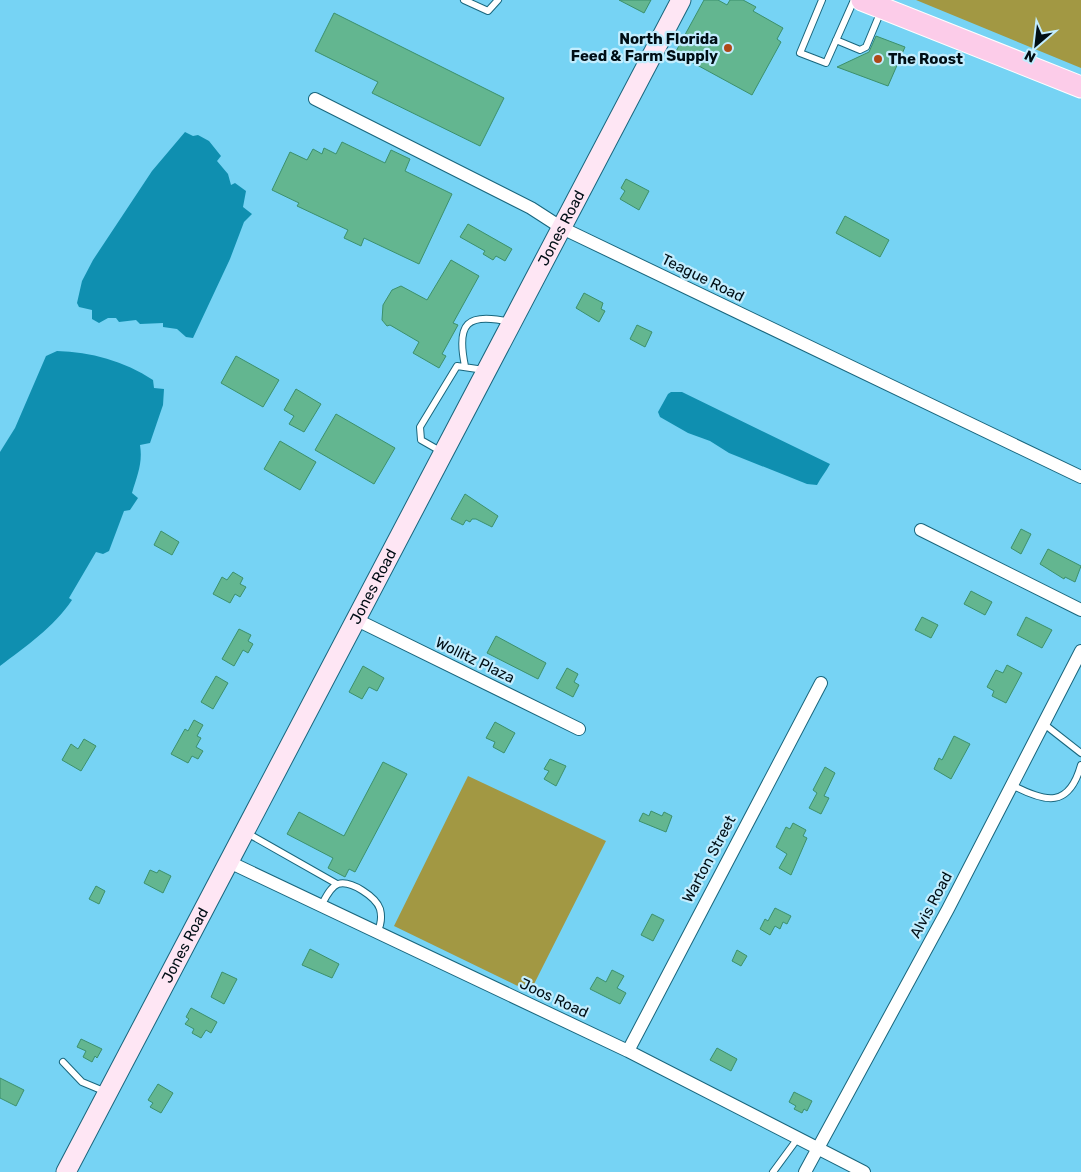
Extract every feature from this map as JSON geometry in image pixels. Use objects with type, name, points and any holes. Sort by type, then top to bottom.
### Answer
[{"type":"main road","points":[[862,0],[1081,88]]},
{"type":"street","name":"Jones Road","points":[[66,1172],[681,0]]},
{"type":"street","name":"Teague Road","points":[[315,99],[531,208],[562,228],[1081,477]]},
{"type":"street","points":[[922,530],[1081,610]]},
{"type":"street","name":"Wollitz Plaza","points":[[357,620],[579,729]]},
{"type":"street","name":"Alvis Road","points":[[805,1172],[945,914],[1081,651]]},
{"type":"street","name":"Warton Street","points":[[628,1051],[821,683]]},
{"type":"street","name":"Joos Road","points":[[228,862],[628,1051],[864,1172]]},
{"type":"lane","points":[[464,0],[488,11],[498,0]]},
{"type":"lane","points":[[822,0],[800,53],[826,63],[854,0]]},
{"type":"lane","points":[[836,40],[860,50],[866,47],[883,8]]},
{"type":"lane","points":[[465,366],[461,338],[463,329],[472,321],[491,318],[513,322]]},
{"type":"lane","points":[[444,453],[421,440],[420,427],[457,366],[487,370]]},
{"type":"lane","points":[[1044,724],[1081,753]]},
{"type":"lane","points":[[1012,785],[1027,794],[1056,800],[1071,789],[1081,764]]},
{"type":"lane","points":[[244,831],[337,884],[350,883],[361,889],[380,908],[381,924],[377,932]]},
{"type":"lane","points":[[321,906],[331,889],[337,884]]},
{"type":"lane","points":[[64,1062],[82,1082],[107,1093]]},
{"type":"lane","points":[[773,1172],[798,1138]]},
{"type":"shaded area","points":[[916,0],[1081,0],[1081,68]]},
{"type":"shaded area","points":[[468,776],[606,841],[530,992],[394,926]]},
{"type":"water","points":[[185,132],[193,136],[198,135],[209,141],[221,156],[217,161],[228,174],[231,185],[235,183],[246,191],[243,207],[252,214],[244,222],[230,259],[193,338],[186,337],[177,329],[163,327],[163,323],[140,324],[136,320],[119,322],[116,318],[108,318],[99,323],[92,319],[92,310],[79,307],[77,303],[82,281],[93,260],[152,171]]},
{"type":"water","points":[[57,351],[82,353],[107,359],[142,373],[153,380],[154,388],[164,389],[163,405],[150,443],[140,445],[140,464],[132,493],[138,498],[130,510],[124,511],[109,551],[103,554],[96,552],[69,598],[72,600],[57,619],[39,636],[0,666],[0,452],[15,428],[46,356]]},
{"type":"water","points":[[671,392],[682,392],[830,464],[817,485],[807,484],[729,453],[710,441],[688,433],[660,417],[658,412]]},
{"type":"building","points":[[619,0],[651,0],[644,13]]},
{"type":"building","name":"North Florida Feed & Farm Supply","points":[[704,0],[718,0],[727,5],[730,0],[743,0],[756,7],[753,11],[783,28],[777,39],[781,42],[752,95],[675,53]]},
{"type":"building","points":[[334,13],[504,98],[480,146],[372,93],[378,82],[315,51]]},
{"type":"building","name":"The Roost","points":[[876,36],[905,47],[888,86],[837,67],[869,52]]},
{"type":"building","points":[[342,142],[385,163],[391,150],[410,159],[405,171],[452,194],[419,264],[364,238],[361,246],[344,238],[348,230],[297,206],[299,203],[272,190],[290,152],[307,160],[313,149],[322,154],[324,148],[336,154]]},
{"type":"building","points":[[626,179],[649,191],[639,210],[620,199],[625,191],[621,188]]},
{"type":"building","points":[[845,216],[889,240],[880,257],[836,233]]},
{"type":"building","points":[[468,224],[512,249],[505,261],[496,256],[493,260],[483,254],[485,251],[460,237]]},
{"type":"building","points":[[451,260],[479,276],[453,323],[458,325],[442,354],[446,356],[439,368],[413,353],[419,342],[390,325],[387,326],[382,320],[383,305],[392,290],[401,286],[427,300]]},
{"type":"building","points":[[584,293],[603,303],[601,309],[605,311],[599,322],[576,308]]},
{"type":"building","points":[[637,325],[652,332],[645,347],[630,339]]},
{"type":"building","points":[[236,356],[279,380],[263,407],[221,383]]},
{"type":"building","points":[[296,389],[321,404],[304,432],[289,424],[294,416],[284,410]]},
{"type":"building","points":[[336,414],[395,448],[374,484],[315,450]]},
{"type":"building","points":[[280,441],[316,462],[300,490],[264,469]]},
{"type":"building","points":[[465,494],[498,516],[492,527],[476,519],[472,519],[470,522],[466,520],[463,525],[451,519]]},
{"type":"building","points":[[1021,529],[1031,534],[1021,554],[1011,548]]},
{"type":"building","points":[[161,531],[179,542],[172,555],[154,545]]},
{"type":"building","points":[[1048,549],[1081,566],[1075,582],[1065,577],[1064,579],[1040,564]]},
{"type":"building","points":[[233,572],[243,578],[240,584],[246,587],[240,597],[235,594],[230,603],[213,594],[222,577],[227,580]]},
{"type":"building","points":[[971,591],[992,602],[985,615],[964,604]]},
{"type":"building","points":[[922,617],[938,625],[931,638],[915,630]]},
{"type":"building","points":[[1026,617],[1052,630],[1042,648],[1017,635]]},
{"type":"building","points":[[239,629],[251,635],[248,641],[253,644],[248,653],[243,650],[234,666],[222,659]]},
{"type":"building","points":[[496,636],[546,663],[538,679],[487,653]]},
{"type":"building","points":[[1007,665],[1022,673],[1006,703],[992,696],[994,691],[987,687],[996,670],[1003,673]]},
{"type":"building","points":[[363,666],[384,678],[377,691],[369,687],[362,699],[349,692]]},
{"type":"building","points":[[567,668],[578,674],[574,682],[579,685],[573,697],[556,688]]},
{"type":"building","points":[[216,676],[228,683],[213,709],[201,702]]},
{"type":"building","points":[[194,720],[203,725],[197,736],[201,738],[196,747],[203,751],[198,759],[192,756],[188,763],[171,754],[185,729],[188,731]]},
{"type":"building","points":[[495,722],[515,733],[504,753],[493,747],[495,742],[486,738]]},
{"type":"building","points":[[954,736],[970,744],[951,779],[934,769],[939,758],[942,760]]},
{"type":"building","points":[[84,739],[96,746],[81,771],[62,760],[71,744],[78,749]]},
{"type":"building","points":[[550,759],[566,766],[556,786],[544,779],[549,771],[544,769]]},
{"type":"building","points":[[383,762],[407,774],[355,872],[349,869],[345,877],[328,868],[333,858],[287,834],[299,812],[344,836]]},
{"type":"building","points":[[825,767],[835,773],[824,796],[829,798],[821,814],[809,808],[817,793],[813,790]]},
{"type":"building","points":[[651,811],[662,816],[664,812],[672,816],[666,832],[639,821],[643,813],[649,816]]},
{"type":"building","points":[[793,823],[806,830],[803,836],[807,838],[791,875],[779,868],[787,854],[776,847],[786,827],[790,829]]},
{"type":"building","points":[[150,870],[157,873],[159,870],[171,876],[163,893],[144,883]]},
{"type":"building","points":[[96,886],[105,891],[99,904],[89,899]]},
{"type":"building","points":[[775,908],[791,916],[787,924],[783,922],[780,929],[775,926],[770,935],[760,929],[765,919],[768,921]]},
{"type":"building","points":[[652,914],[664,920],[653,941],[641,935]]},
{"type":"building","points":[[310,949],[339,964],[332,978],[302,965]]},
{"type":"building","points":[[737,950],[747,956],[741,966],[732,961]]},
{"type":"building","points":[[612,970],[624,976],[617,988],[626,993],[620,1004],[590,989],[597,977],[606,982]]},
{"type":"building","points":[[222,972],[237,979],[224,1004],[211,997]]},
{"type":"building","points":[[191,1008],[217,1022],[211,1033],[206,1030],[201,1038],[192,1033],[194,1029],[185,1024],[189,1019],[186,1017]]},
{"type":"building","points":[[81,1039],[102,1049],[97,1058],[95,1056],[92,1062],[83,1057],[86,1051],[77,1047]]},
{"type":"building","points":[[717,1048],[737,1059],[731,1071],[710,1060]]},
{"type":"building","points":[[0,1078],[24,1090],[16,1106],[0,1098]]},
{"type":"building","points":[[158,1084],[173,1093],[161,1113],[150,1107],[153,1103],[148,1100]]},
{"type":"building","points":[[794,1092],[812,1101],[807,1111],[804,1109],[802,1113],[794,1109],[796,1106],[789,1102]]},
{"type":"place","name":"North Florida Feed & Farm Supply","points":[[728,48]]},
{"type":"place","name":"The Roost","points":[[878,59]]}]
